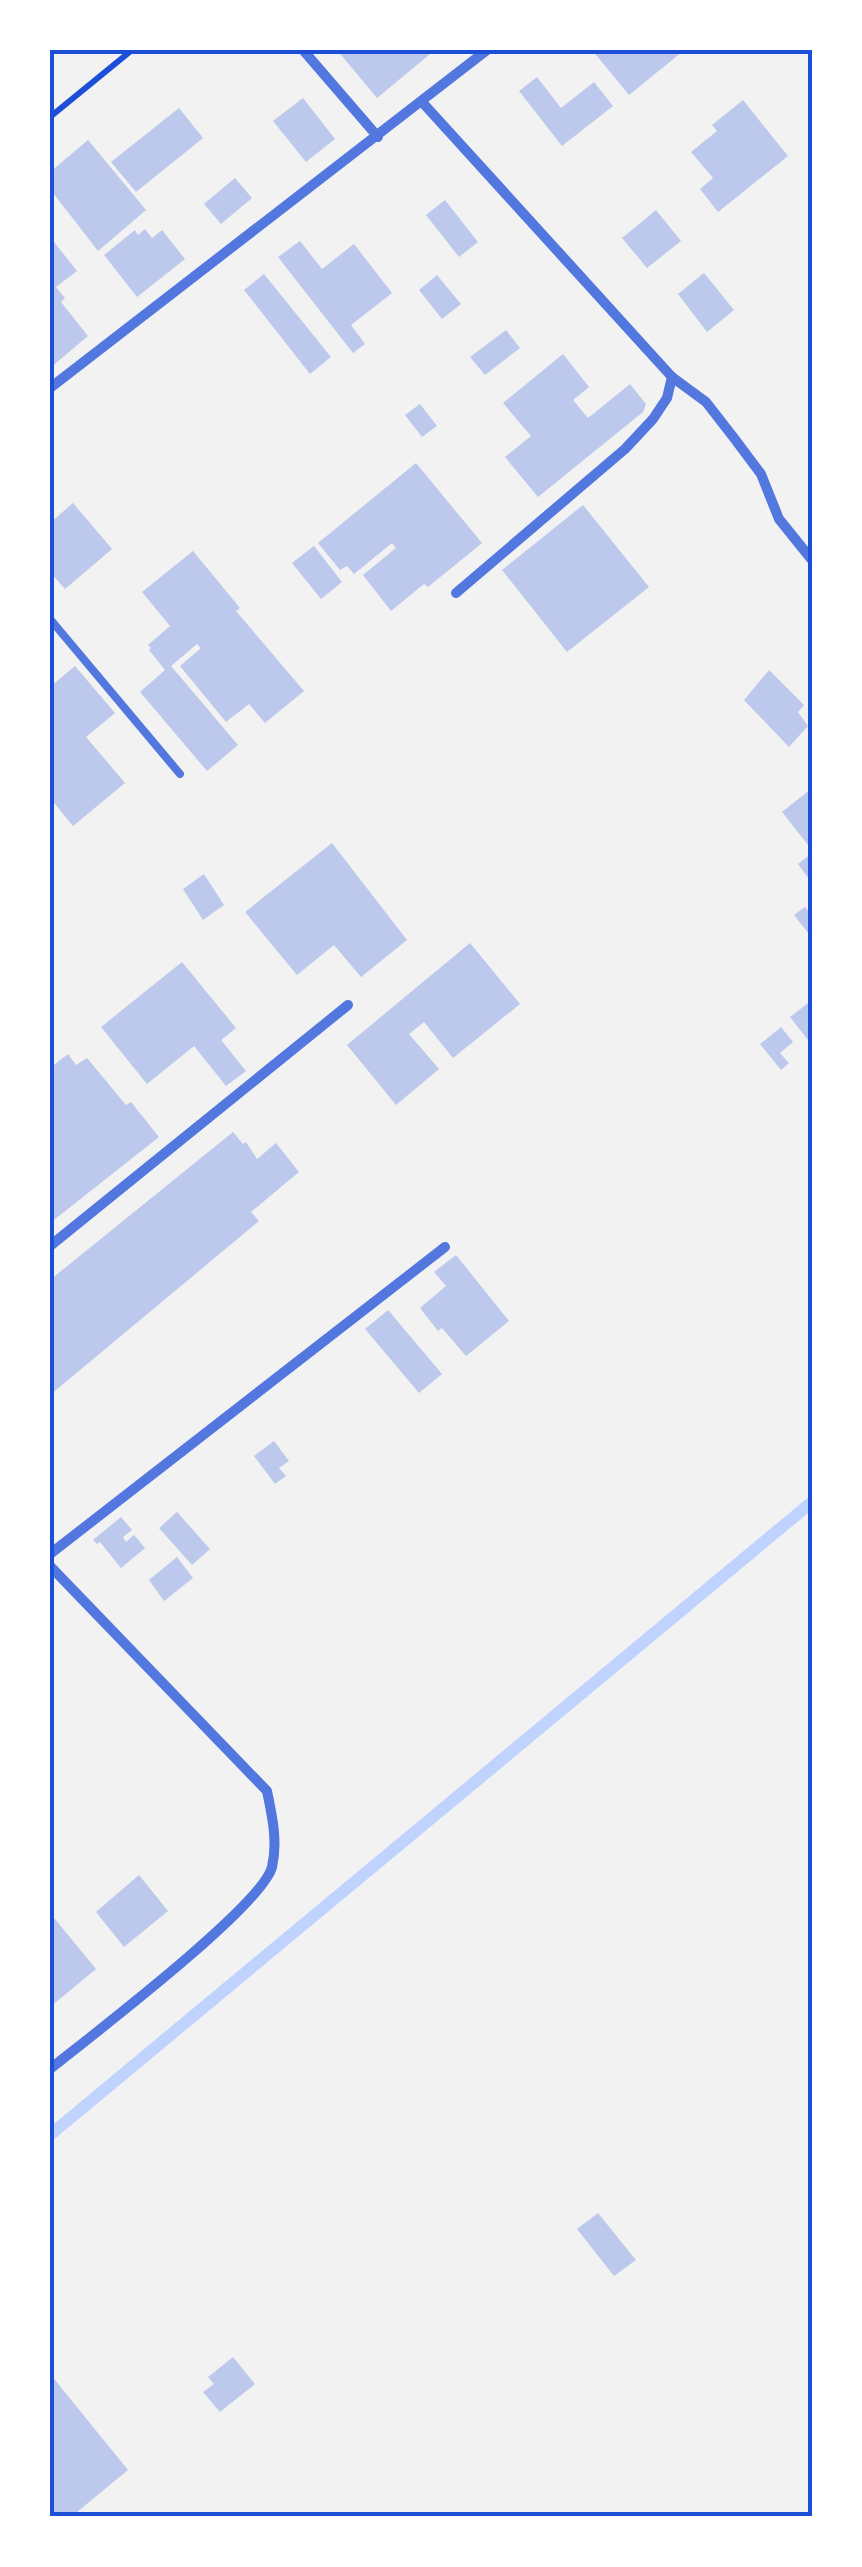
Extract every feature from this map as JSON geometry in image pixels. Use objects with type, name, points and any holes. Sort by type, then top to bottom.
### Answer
[{"type":"street","points":[[303,50],[378,137]]},
{"type":"street","points":[[50,388],[487,50]]},
{"type":"street","points":[[422,102],[672,378],[706,402],[760,474],[779,519],[812,560]]},
{"type":"street","points":[[456,593],[625,449],[653,419],[672,378]]},
{"type":"street","points":[[50,1246],[348,1005]]},
{"type":"street","points":[[50,1554],[444,1247]]},
{"type":"street","points":[[50,1566],[267,1791],[274,1828],[272,1870],[235,1916],[50,2070]]},
{"type":"lane","points":[[50,619],[180,774]]},
{"type":"path","points":[[50,116],[132,50]]},
{"type":"building","points":[[337,50],[435,50],[377,98]]},
{"type":"building","points":[[592,50],[680,50],[682,52],[629,95]]},
{"type":"building","points":[[537,77],[561,108],[594,82],[613,106],[562,146],[519,91]]},
{"type":"building","points":[[303,98],[335,139],[306,162],[273,121]]},
{"type":"building","points":[[743,100],[788,156],[718,212],[700,189],[713,178],[691,152],[717,131],[712,125]]},
{"type":"building","points":[[179,108],[203,138],[136,192],[111,162]]},
{"type":"building","points":[[88,140],[146,210],[98,251],[50,189],[50,172]]},
{"type":"building","points":[[235,178],[252,198],[221,224],[204,204]]},
{"type":"building","points":[[445,200],[478,242],[459,257],[426,215]]},
{"type":"building","points":[[656,210],[681,241],[647,268],[622,238]]},
{"type":"building","points":[[145,229],[152,238],[162,230],[185,259],[137,297],[104,255],[135,230],[138,235]]},
{"type":"building","points":[[50,237],[77,271],[56,287],[65,298],[61,302],[88,336],[50,368]]},
{"type":"building","points":[[300,241],[322,269],[354,244],[392,293],[351,325],[365,344],[353,353],[278,257]]},
{"type":"building","points":[[704,273],[734,310],[707,332],[678,294]]},
{"type":"building","points":[[264,274],[331,357],[310,374],[244,290]]},
{"type":"building","points":[[437,275],[461,304],[442,319],[419,290]]},
{"type":"building","points":[[506,330],[520,348],[485,375],[470,357]]},
{"type":"building","points":[[563,354],[589,387],[573,400],[588,418],[630,384],[646,404],[643,412],[538,497],[505,457],[531,436],[503,403]]},
{"type":"building","points":[[420,404],[437,426],[422,437],[405,415]]},
{"type":"building","points":[[416,463],[482,543],[391,611],[363,575],[396,548],[392,543],[354,574],[347,566],[340,570],[318,543]]},
{"type":"building","points":[[73,503],[112,549],[65,589],[50,572],[50,523]]},
{"type":"building","points":[[583,505],[649,587],[567,652],[502,570]]},
{"type":"building","points":[[314,546],[342,582],[321,599],[292,563]]},
{"type":"building","points":[[193,551],[240,608],[236,611],[304,691],[265,723],[249,704],[226,722],[180,666],[201,648],[197,644],[171,666],[238,745],[207,771],[140,692],[165,670],[148,645],[170,626],[142,592]]},
{"type":"building","points":[[75,666],[115,713],[86,737],[125,783],[73,826],[50,798],[50,687]]},
{"type":"building","points":[[769,670],[804,705],[798,712],[808,726],[789,747],[744,700]]},
{"type":"building","points":[[812,788],[812,850],[782,812]]},
{"type":"building","points":[[332,843],[407,940],[361,977],[334,945],[297,975],[245,912]]},
{"type":"building","points":[[812,853],[812,883],[798,864]]},
{"type":"building","points":[[204,874],[224,905],[203,920],[183,889]]},
{"type":"building","points":[[805,907],[812,916],[812,938],[794,915]]},
{"type":"building","points":[[470,943],[520,1004],[453,1058],[424,1022],[409,1034],[439,1069],[396,1105],[347,1045]]},
{"type":"building","points":[[182,962],[236,1028],[221,1040],[246,1071],[226,1086],[194,1046],[147,1084],[101,1027]]},
{"type":"building","points":[[812,1000],[812,1045],[790,1017]]},
{"type":"building","points":[[781,1027],[793,1042],[780,1053],[789,1063],[781,1070],[760,1044]]},
{"type":"building","points":[[68,1054],[76,1065],[87,1058],[159,1137],[50,1223],[50,1068]]},
{"type":"building","points":[[233,1132],[243,1144],[246,1142],[257,1159],[276,1143],[299,1172],[251,1212],[259,1221],[50,1395],[50,1280]]},
{"type":"building","points":[[456,1255],[509,1321],[466,1356],[420,1308],[446,1286],[434,1272]]},
{"type":"building","points":[[388,1310],[442,1374],[419,1393],[365,1329]]},
{"type":"building","points":[[274,1441],[289,1461],[279,1468],[286,1476],[275,1484],[254,1456]]},
{"type":"building","points":[[177,1512],[210,1549],[192,1565],[159,1528]]},
{"type":"building","points":[[121,1517],[132,1530],[123,1537],[126,1542],[134,1535],[145,1548],[121,1568],[100,1542],[93,1540]]},
{"type":"building","points":[[177,1557],[193,1578],[164,1601],[149,1580]]},
{"type":"building","points":[[139,1875],[168,1911],[124,1947],[96,1912]]},
{"type":"building","points":[[50,1913],[96,1969],[50,2007]]},
{"type":"building","points":[[598,2213],[636,2260],[614,2276],[577,2229]]},
{"type":"building","points":[[233,2357],[255,2384],[220,2412],[203,2392],[214,2384],[208,2377]]},
{"type":"building","points":[[50,2374],[128,2470],[71,2517],[50,2517]]},
{"type":"waterway","points":[[50,2135],[812,1502]]}]
